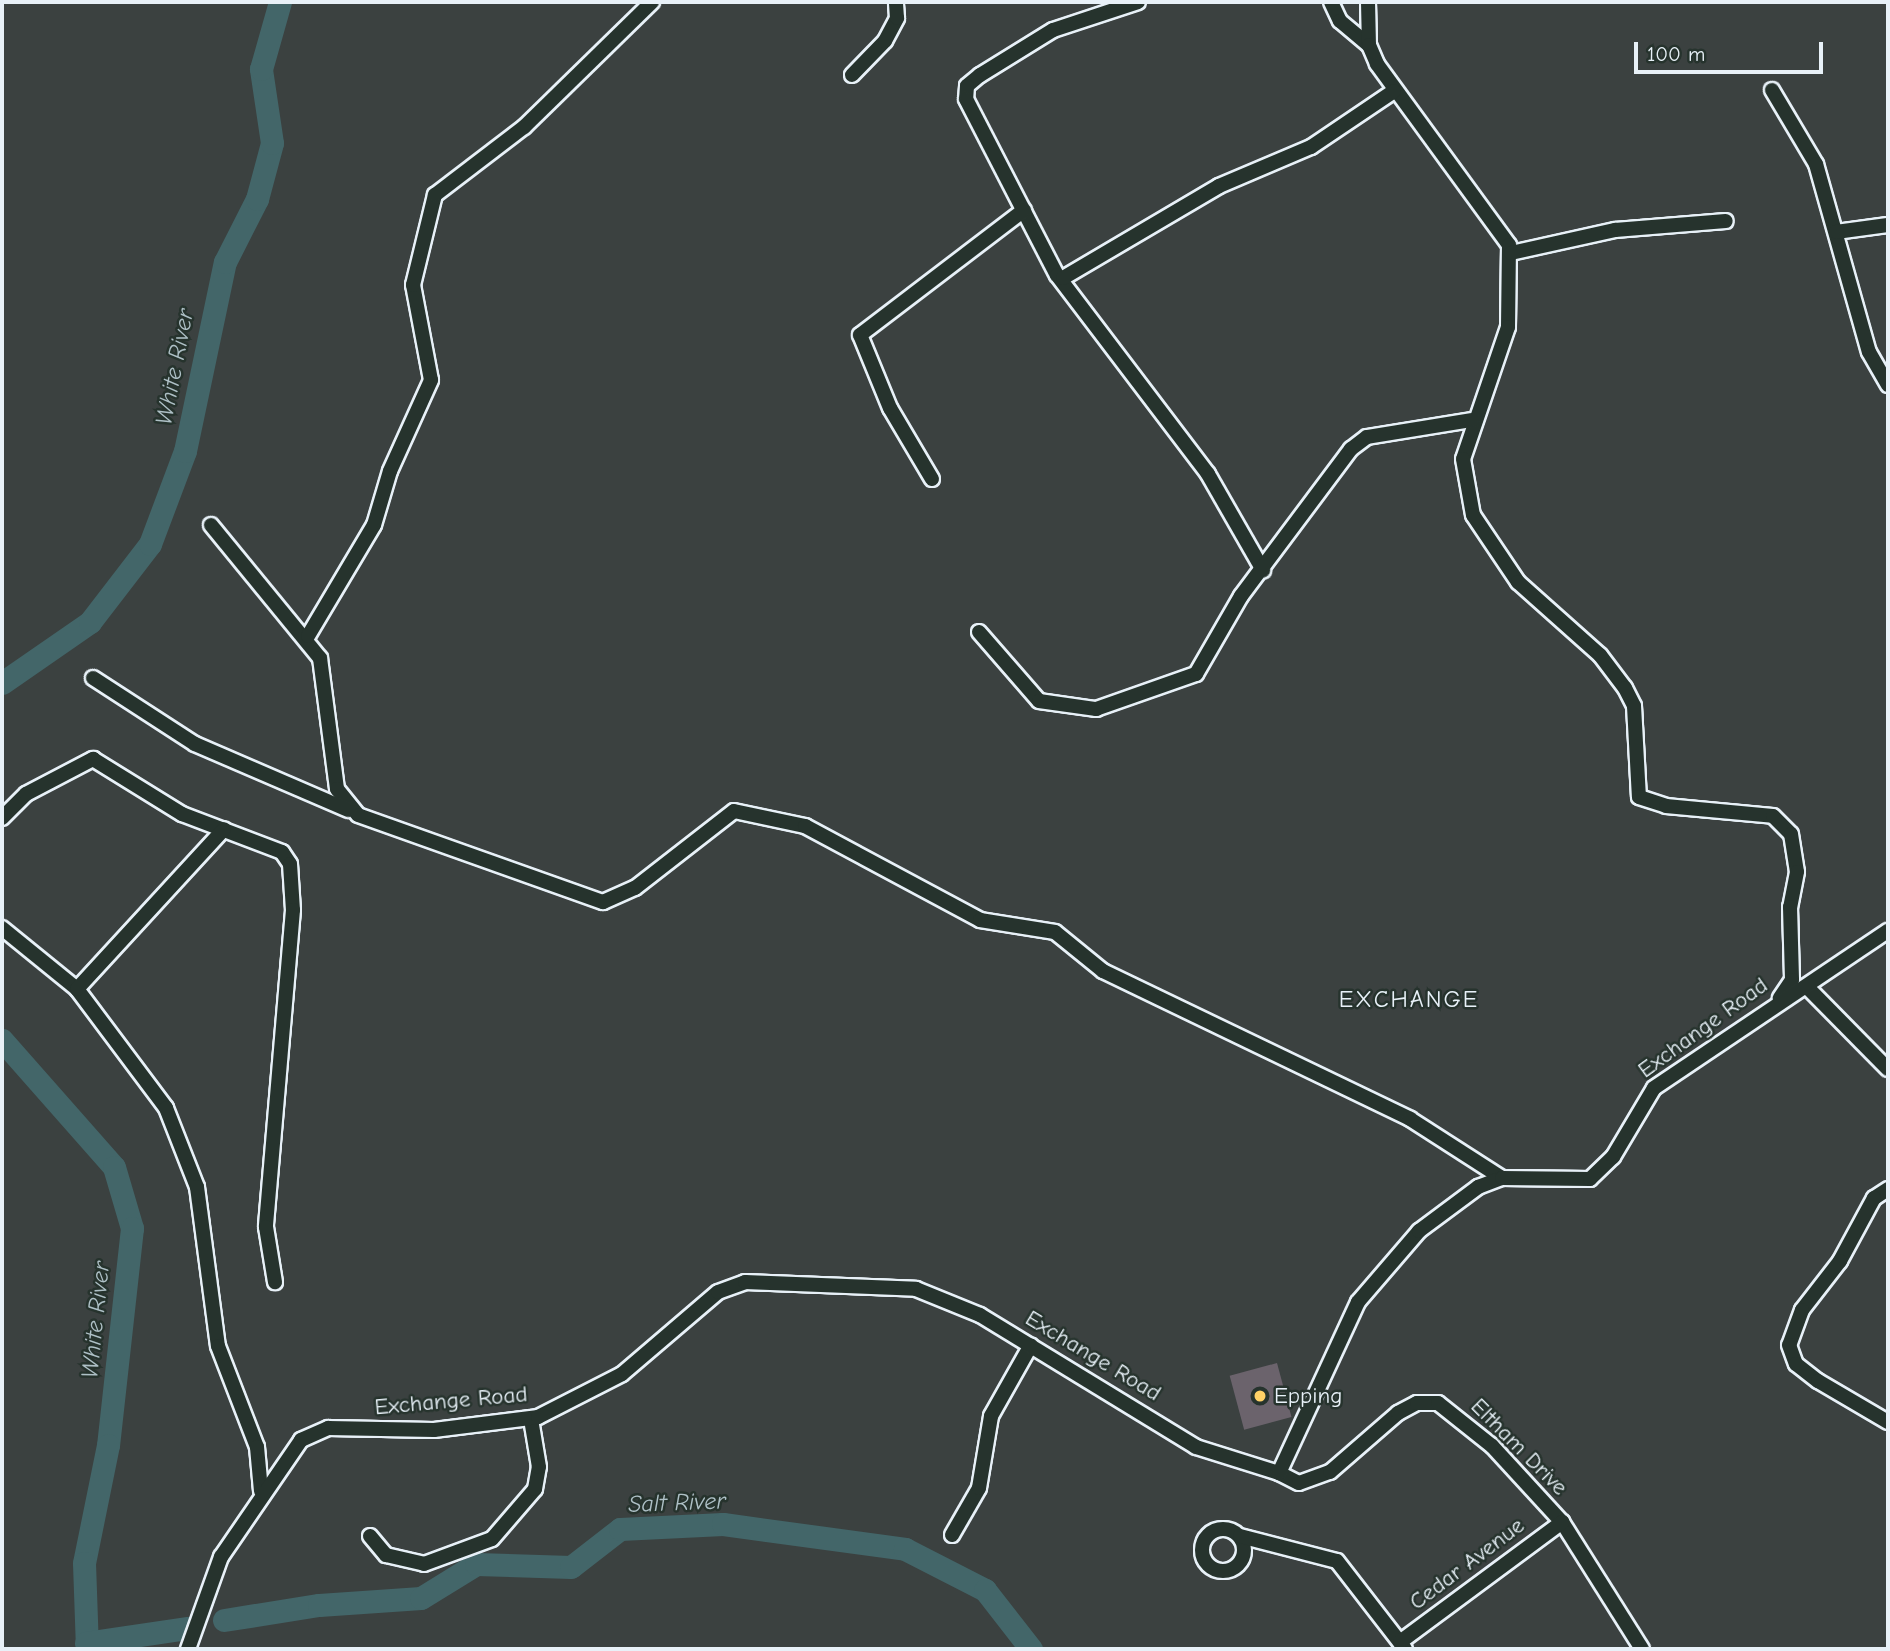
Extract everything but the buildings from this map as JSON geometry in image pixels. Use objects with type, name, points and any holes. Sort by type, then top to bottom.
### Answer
[{"type":"street","points":[[308,636],[374,526],[390,471],[430,380],[413,285],[435,195],[524,127],[652,2]]},
{"type":"street","points":[[852,75],[885,41],[897,18],[896,2]]},
{"type":"street","points":[[1138,2],[1053,30],[967,86],[967,99],[1024,210],[1063,278],[1127,375],[1208,474],[1262,570]]},
{"type":"street","points":[[1331,2],[1340,21],[1368,45],[1394,91],[1484,202],[1511,253],[1506,338],[1472,420],[1464,471],[1477,523],[1518,582],[1600,655],[1625,688],[1634,706],[1639,797],[1773,816],[1791,834],[1797,872],[1790,907],[1792,980],[1779,999]]},
{"type":"street","points":[[1368,2],[1368,45]]},
{"type":"street","points":[[1772,90],[1816,164],[1869,352],[1888,385]]},
{"type":"street","points":[[1063,278],[1219,186],[1311,147],[1394,91]]},
{"type":"street","points":[[932,479],[885,397],[860,335],[1024,210]]},
{"type":"street","points":[[1511,253],[1615,230],[1726,221]]},
{"type":"street","points":[[1836,232],[1888,225]]},
{"type":"street","points":[[979,632],[1039,701],[1116,705],[1154,685],[1196,674],[1262,570],[1330,473],[1367,437],[1472,420]]},
{"type":"street","points":[[211,525],[308,636],[329,693],[337,789],[352,812]]},
{"type":"street","points":[[93,678],[195,744],[352,812],[603,902],[635,888],[734,811],[805,827],[980,919],[1055,932],[1102,971],[1410,1119],[1502,1178]]},
{"type":"street","points":[[2,818],[26,794],[93,760],[182,814],[282,852],[295,882],[266,1227],[275,1282]]},
{"type":"street","points":[[77,989],[224,829]]},
{"type":"street","points":[[2,928],[77,989],[148,1078],[189,1160],[205,1230],[218,1346],[257,1447],[261,1493]]},
{"type":"street","name":"Exchange Road","points":[[188,1649],[221,1557],[291,1450],[315,1431],[434,1430],[531,1419],[622,1374],[718,1292],[746,1282],[916,1289],[1031,1345],[1196,1447],[1279,1472],[1370,1281],[1419,1231],[1478,1187],[1502,1178],[1590,1179],[1613,1157],[1654,1088],[1779,999],[1807,987],[1888,931]]},
{"type":"street","points":[[1807,987],[1888,1069]]},
{"type":"street","points":[[1888,1189],[1874,1198],[1840,1261],[1802,1310],[1789,1345],[1796,1364],[1818,1381],[1888,1422]]},
{"type":"street","points":[[952,1535],[979,1488],[991,1416],[1031,1345]]},
{"type":"street","name":"Eltham Drive","points":[[1279,1472],[1299,1483],[1330,1472],[1398,1413],[1417,1403],[1438,1404],[1492,1446],[1562,1522],[1642,1649]]},
{"type":"street","points":[[370,1536],[386,1556],[424,1564],[492,1539],[535,1489],[539,1467],[531,1419]]},
{"type":"street","name":"Cedar Avenue","points":[[1402,1646],[1562,1522]]},
{"type":"street","points":[[1262,1543],[1244,1554],[1228,1571],[1210,1567],[1203,1556],[1213,1531],[1240,1536],[1345,1567],[1402,1646]]},
{"type":"street","points":[[1240,1536],[1244,1554]]},
{"type":"waterway","name":"White River","points":[[2,683],[90,622],[150,544],[185,451],[225,262],[257,199],[272,143],[261,69],[280,2]]},
{"type":"waterway","name":"White River","points":[[2,1040],[114,1167],[132,1228],[108,1445],[84,1563],[87,1649]]},
{"type":"waterway","name":"Salt River","points":[[224,1620],[319,1605],[421,1598],[476,1564],[571,1567],[620,1529],[723,1524],[905,1549],[985,1590],[1031,1649]]},
{"type":"waterway","name":"Salt River","points":[[86,1643],[188,1628]]},
{"type":"place","name":"Epping","points":[[1260,1396]]},
{"type":"district","name":"EXCHANGE","points":[[1409,1000]]}]
